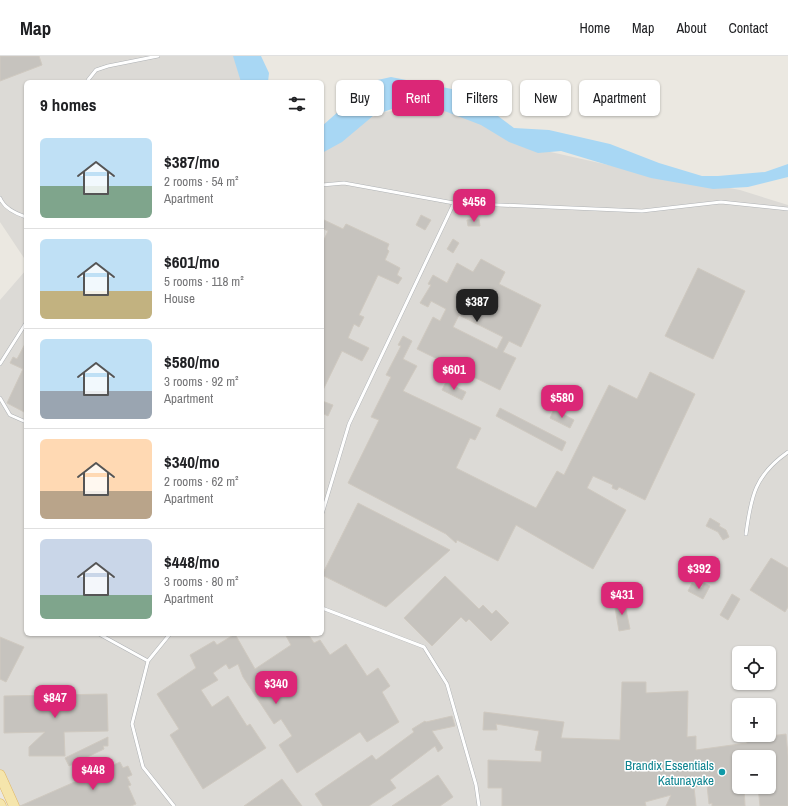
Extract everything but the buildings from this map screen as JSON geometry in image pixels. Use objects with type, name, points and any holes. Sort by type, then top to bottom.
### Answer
[{"type":"main road","points":[[0,775],[14,806]]},
{"type":"lane","points":[[88,80],[96,70],[108,66],[158,56]]},
{"type":"lane","points":[[324,185],[349,184],[454,203],[642,211],[721,202],[788,209]]},
{"type":"lane","points":[[0,198],[2,202],[17,214],[24,216]]},
{"type":"lane","points":[[324,507],[349,424],[454,203]]},
{"type":"lane","points":[[0,364],[24,326]]},
{"type":"lane","points":[[0,398],[10,415],[24,421]]},
{"type":"lane","points":[[746,534],[749,508],[756,485],[773,462],[788,452]]},
{"type":"lane","points":[[324,609],[424,647],[447,684],[476,785],[479,806]]},
{"type":"lane","points":[[103,636],[148,661]]},
{"type":"lane","points":[[168,636],[148,661],[132,724],[143,767],[174,806]]},
{"type":"shaded area","points":[[0,56],[243,56],[254,80],[24,80],[24,258],[0,222]]},
{"type":"shaded area","points":[[452,104],[452,116],[472,116],[515,144],[613,166],[740,190],[788,205],[788,806],[8,806],[0,788],[0,300],[24,272],[24,636],[324,636],[324,140],[375,116],[384,116],[384,112],[392,111],[392,116],[444,116],[444,105]]},
{"type":"water","points":[[233,56],[261,56],[269,73],[268,80],[240,80]]},
{"type":"water","points":[[391,77],[406,80],[392,80],[392,109],[384,112],[384,80],[378,80]]},
{"type":"water","points":[[444,87],[452,89],[452,114],[444,111]]},
{"type":"water","points":[[336,114],[336,116],[373,116],[342,142],[324,152],[324,124]]},
{"type":"water","points":[[458,116],[498,116],[514,128],[549,130],[610,144],[659,163],[702,176],[765,172],[788,164],[788,177],[748,187],[713,189],[651,178],[561,151],[538,153],[509,142],[481,125]]},
{"type":"place","name":"Brandix Essentials Katunayake","points":[[722,772]]}]
